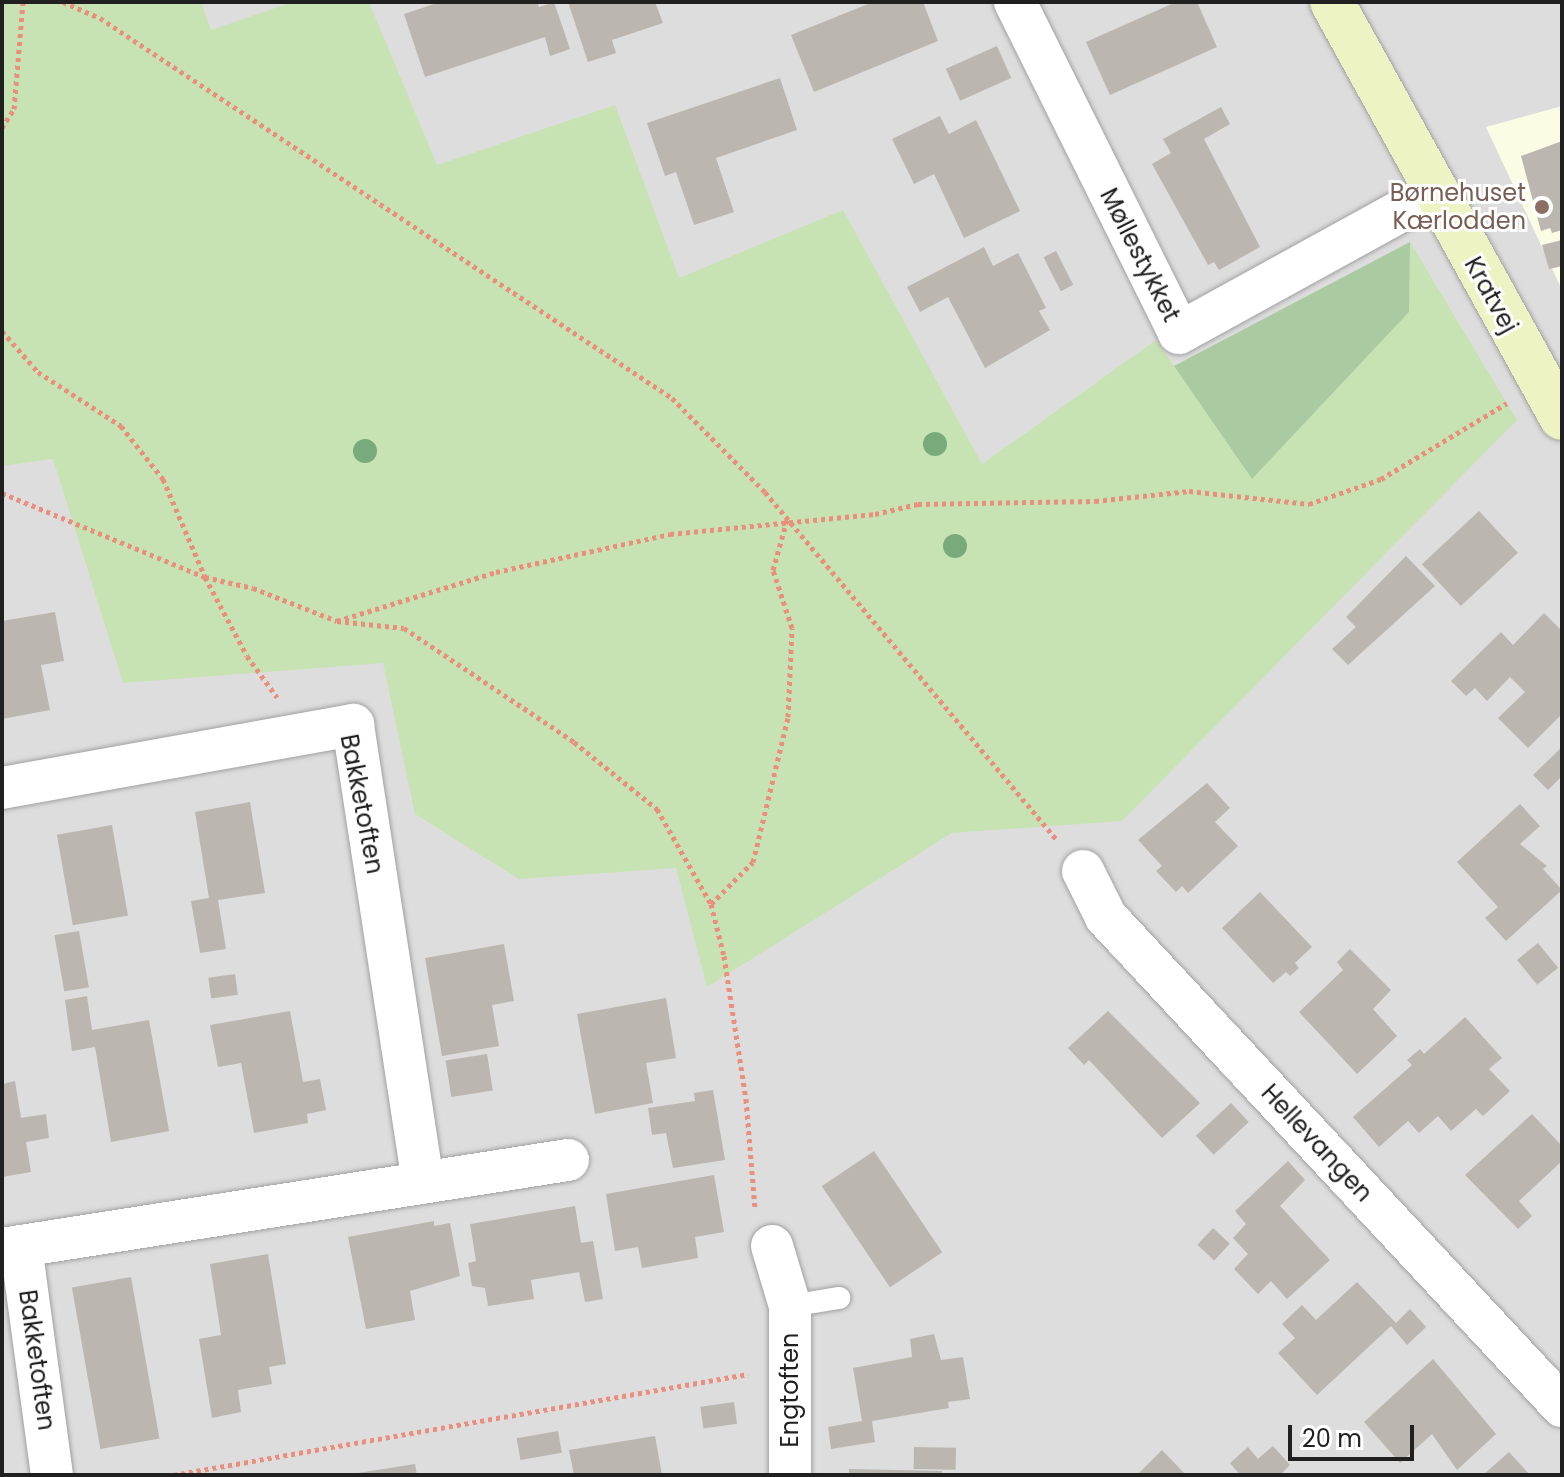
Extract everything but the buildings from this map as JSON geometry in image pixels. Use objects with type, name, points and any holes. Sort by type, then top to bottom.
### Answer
[{"type":"street","name":"Møllestykket","points":[[1015,2],[1179,333],[1434,193]]},
{"type":"street","name":"Kratvej","points":[[1332,2],[1434,193],[1551,400]]},
{"type":"street","name":"Bakketoften","points":[[2,788],[353,725],[423,1183]]},
{"type":"street","name":"Hellevangen","points":[[1083,871],[1106,917],[1562,1406]]},
{"type":"street","name":"Bakketoften","points":[[52,1475],[12,1247],[568,1160]]},
{"type":"street","name":"Engtoften","points":[[772,1246],[790,1306],[790,1475]]},
{"type":"lane","name":"Engtoften","points":[[790,1306],[839,1298]]},
{"type":"path","points":[[2,128],[14,109],[23,2]]},
{"type":"path","points":[[63,2],[100,18],[672,398],[787,520],[1083,871]]},
{"type":"path","points":[[2,331],[38,372],[121,426],[163,479],[205,577],[247,656],[303,733]]},
{"type":"path","points":[[337,621],[496,572],[670,534],[787,520],[875,514],[918,504],[1095,501],[1189,491],[1309,504],[1381,479],[1551,400]]},
{"type":"path","points":[[2,493],[205,577],[253,588],[337,621],[404,628],[574,742],[657,809],[711,904],[746,1099],[756,1225],[772,1246]]},
{"type":"path","points":[[711,904],[753,862],[788,717],[792,628],[773,570],[787,520]]},
{"type":"path","points":[[173,1475],[791,1367]]},
{"type":"shaded area","points":[[2,2],[1562,2],[1562,1475],[2,1475]]},
{"type":"shaded area","name":"Børnehuset Kærlodden","points":[[1562,106],[1562,290],[1486,127]]},
{"type":"green space","points":[[2,2],[201,2],[211,30],[293,2],[369,2],[437,165],[615,105],[679,278],[843,210],[982,464],[1156,340],[1252,479],[1409,312],[1410,242],[1517,420],[1122,821],[952,833],[707,987],[676,868],[519,879],[415,814],[383,663],[123,683],[53,459],[2,466]]},
{"type":"green space","points":[[1410,242],[1409,312],[1252,479],[1174,366]]},
{"type":"place","name":"Børnehuset Kærlodden","points":[[1542,207]]}]
